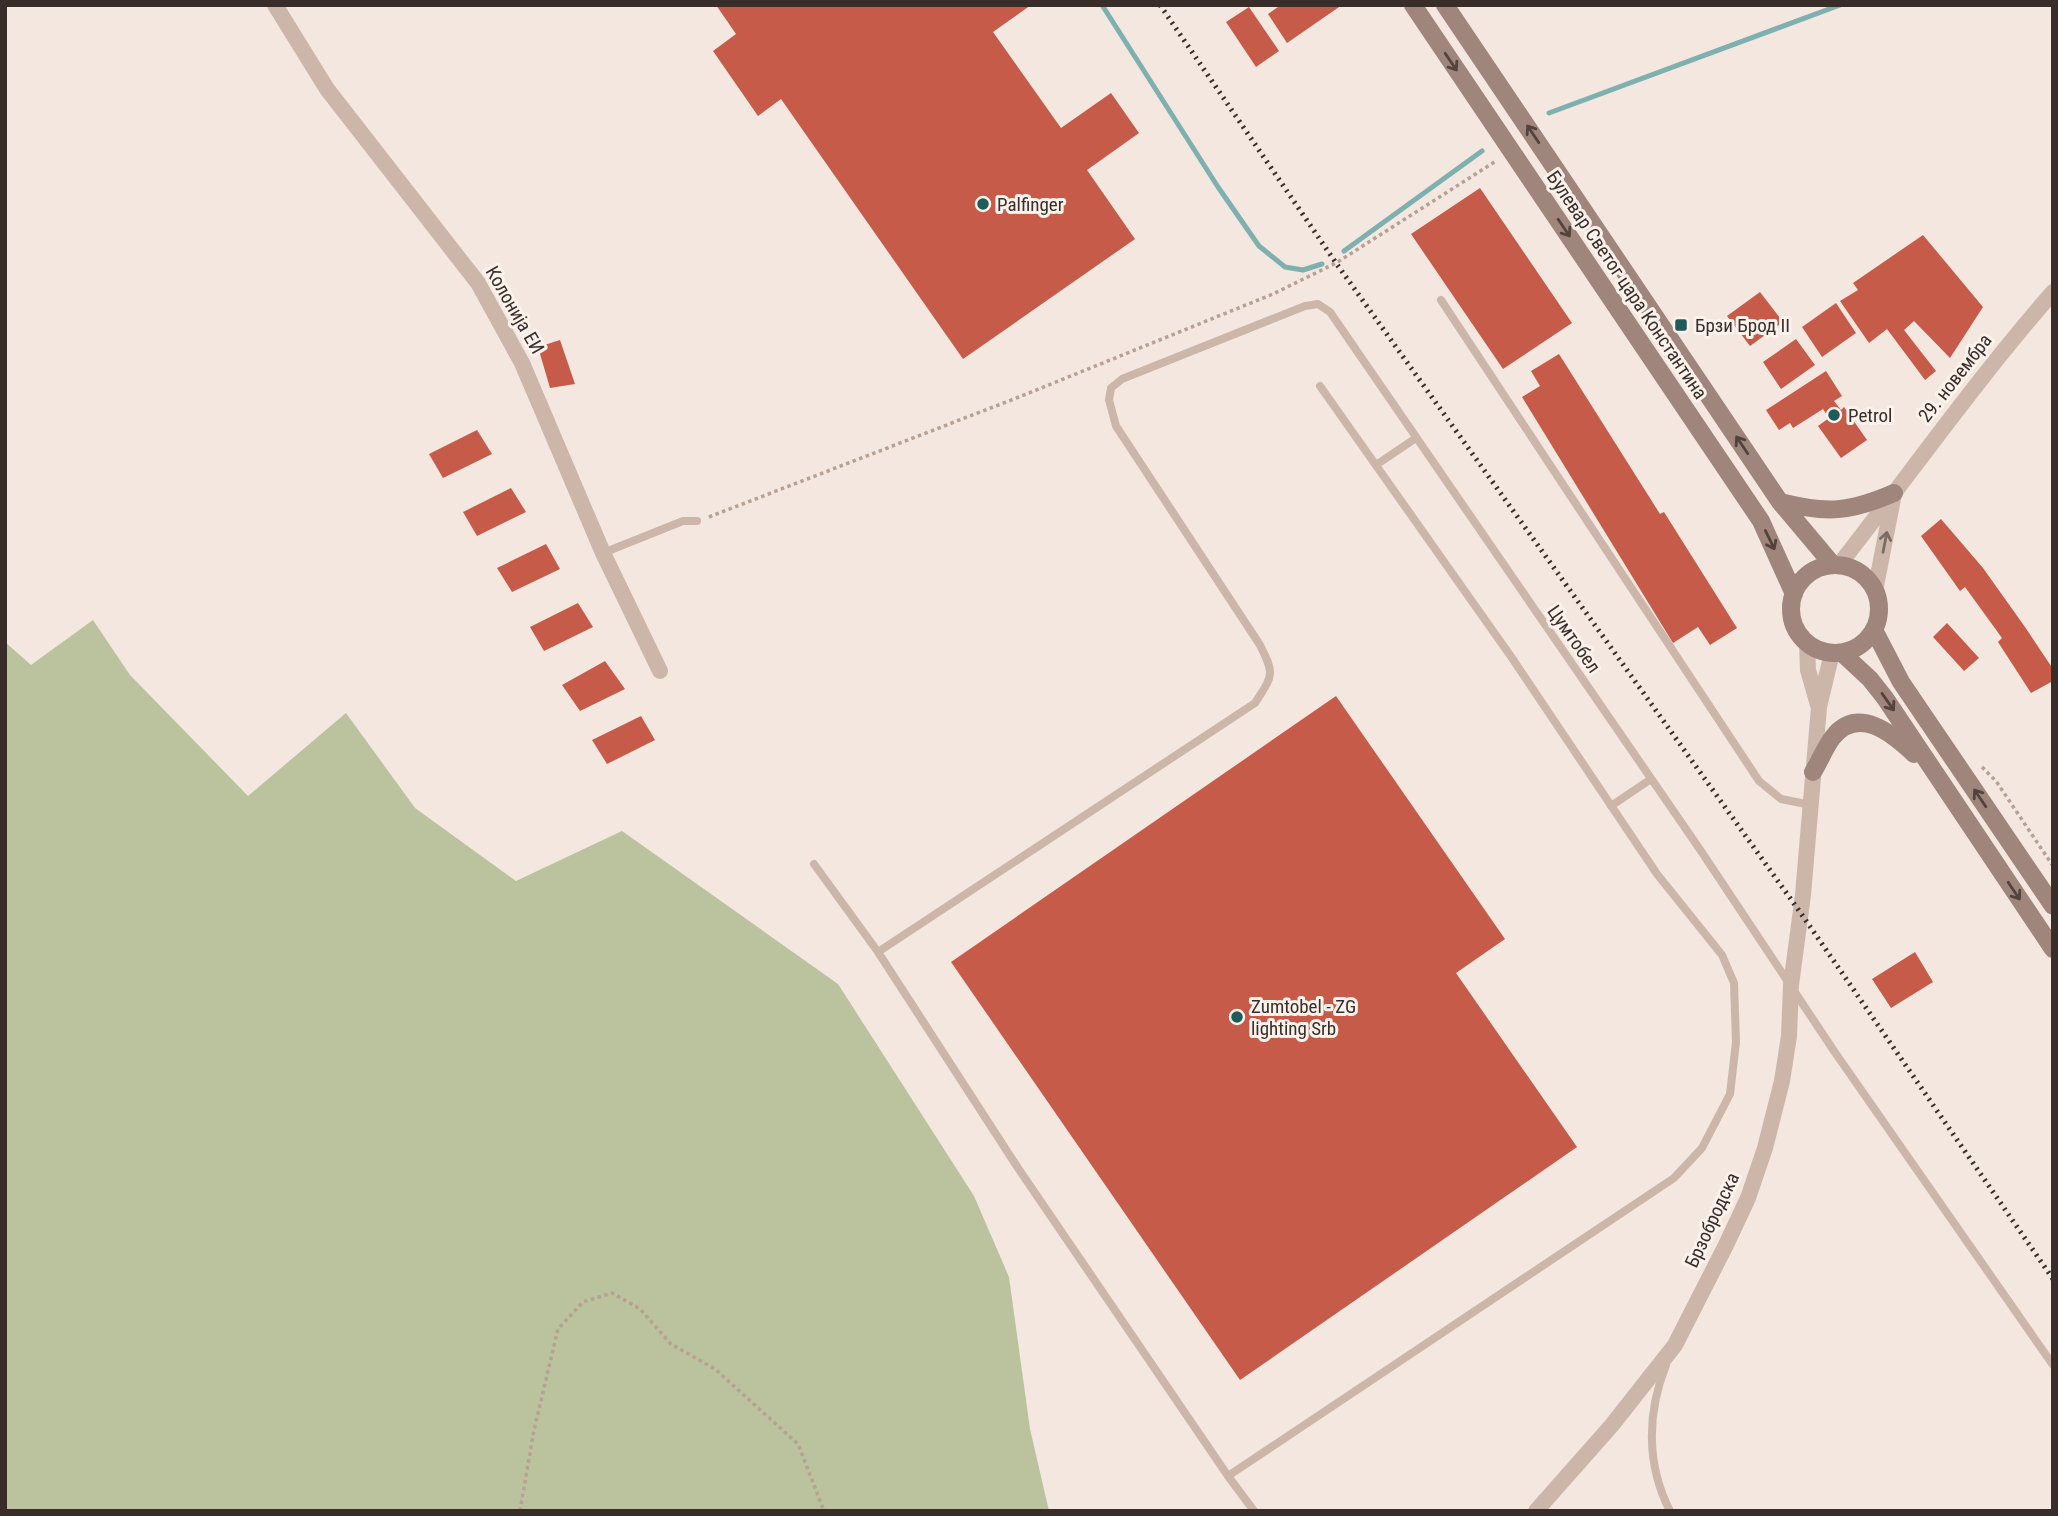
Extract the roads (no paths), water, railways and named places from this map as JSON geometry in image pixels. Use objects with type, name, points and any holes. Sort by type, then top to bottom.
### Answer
[{"type":"main road","name":"Булевар Светог цара Константина","points":[[1413,5],[1761,521],[1794,594]]},
{"type":"main road","name":"Булевар Светог цара Константина","points":[[1446,5],[1780,502],[1836,565]]},
{"type":"main road","points":[[1780,502],[1812,510],[1841,510],[1869,504],[1894,494]]},
{"type":"main road","points":[[1837,653],[1860,645],[1874,630],[1879,607],[1875,591],[1864,576],[1848,567],[1836,565],[1813,571],[1799,585],[1794,594],[1792,615],[1795,625],[1807,642],[1837,653],[1870,679],[2053,949]]},
{"type":"main road","points":[[1874,630],[1901,682],[2053,906]]},
{"type":"main road","points":[[1813,772],[1833,736],[1847,725],[1871,723],[1895,737],[1936,774]]},
{"type":"street","name":"Колонија ЕИ","points":[[275,5],[327,89],[478,283],[522,363],[603,553],[660,671]]},
{"type":"street","name":"29. новембра","points":[[1836,565],[2010,342],[2053,292]]},
{"type":"street","name":"29. новембра","points":[[1875,591],[1894,494]]},
{"type":"street","points":[[1807,642],[1808,670],[1819,707]]},
{"type":"street","points":[[1819,707],[1837,653]]},
{"type":"street","name":"Брзобродска","points":[[1536,1511],[1612,1425],[1675,1345],[1737,1222],[1765,1148],[1782,1081],[1789,1036],[1791,985],[1803,895],[1819,707]]},
{"type":"lane","points":[[1441,300],[1759,781],[1781,799],[1811,806]]},
{"type":"lane","name":"Цумтобел","points":[[878,952],[1255,703],[1269,682],[1272,668],[1260,645],[1116,426],[1109,400],[1111,388],[1122,379],[1305,306],[1318,304],[1330,312],[2053,1365]]},
{"type":"lane","points":[[1228,1476],[1674,1178],[1702,1148],[1730,1094],[1736,1041],[1734,983],[1722,955],[1657,874],[1512,658],[1320,386]]},
{"type":"lane","points":[[1376,466],[1416,438]]},
{"type":"lane","points":[[603,553],[683,521],[697,521]]},
{"type":"lane","points":[[1611,806],[1651,779]]},
{"type":"lane","points":[[814,864],[878,952],[1018,1168],[1254,1511]]},
{"type":"lane","points":[[1670,1511],[1655,1472],[1651,1444],[1652,1416],[1661,1379],[1675,1345]]},
{"type":"waterway","points":[[1102,5],[1218,187],[1259,246],[1285,267],[1303,270],[1322,264]]},
{"type":"waterway","points":[[1549,113],[1840,5]]},
{"type":"waterway","points":[[1344,251],[1482,151]]},
{"type":"railway","points":[[1160,5],[1336,263],[1800,912],[2053,1279]]},
{"type":"place","name":"Palfinger","points":[[983,204]]},
{"type":"place","name":"Брзи Брод II","points":[[1681,325]]},
{"type":"place","name":"Petrol","points":[[1834,415]]},
{"type":"place","name":"Zumtobel - ZG lighting Srb","points":[[1237,1017]]}]
